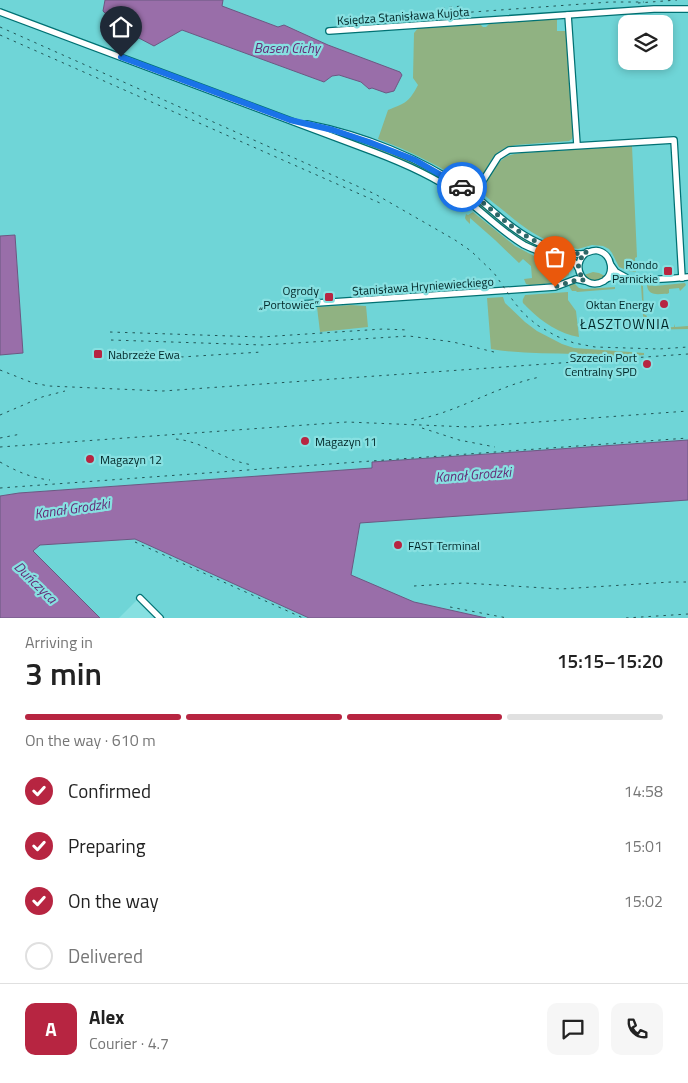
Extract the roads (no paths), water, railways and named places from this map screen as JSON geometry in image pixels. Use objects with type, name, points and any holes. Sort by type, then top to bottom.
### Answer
[{"type":"street","name":"Księdza Stanisława Kujota","points":[[329,31],[654,9],[688,9]]},
{"type":"street","points":[[0,12],[414,168],[470,202],[520,242],[546,254],[576,264],[580,274],[591,283],[598,283],[613,277],[634,280],[685,278],[674,140],[577,145],[505,152],[498,157],[470,202]]},
{"type":"street","points":[[568,15],[577,145]]},
{"type":"street","points":[[290,120],[339,131],[394,151],[427,166],[474,195],[514,229],[532,240],[559,250],[579,254],[595,251],[603,253],[617,272],[634,280]]},
{"type":"street","points":[[578,268],[580,259],[587,252]]},
{"type":"street","points":[[606,279],[610,272],[611,264]]},
{"type":"street","name":"Stanisława Hryniewieckiego","points":[[545,287],[572,277],[577,273],[578,268]]},
{"type":"street","name":"Stanisława Hryniewieckiego","points":[[302,304],[558,287],[577,279],[585,280]]},
{"type":"street","points":[[140,598],[160,618]]},
{"type":"water","name":"Basen Cichy","points":[[105,0],[223,0],[222,6],[278,27],[284,25],[328,45],[400,72],[402,75],[394,91],[386,93],[372,88],[369,89],[361,82],[339,75],[332,76],[324,82],[182,30],[154,46],[118,27],[103,11]]},
{"type":"water","points":[[15,235],[23,353],[0,355],[0,236]]},
{"type":"water","points":[[688,440],[688,500],[360,523],[351,575],[414,602],[486,618],[309,618],[135,539],[40,545],[33,551],[100,618],[0,618],[0,496],[19,493],[372,468],[372,462]]},
{"type":"railway","points":[[638,3],[677,0]]},
{"type":"railway","points":[[367,24],[420,20],[459,13],[610,2],[644,2]]},
{"type":"railway","points":[[442,8],[462,6]]},
{"type":"railway","points":[[0,27],[375,194],[471,251],[494,273],[524,314],[537,325],[556,336],[574,343],[595,347],[659,349],[688,347]]},
{"type":"railway","points":[[0,35],[380,203]]},
{"type":"railway","points":[[110,332],[261,337],[383,329],[408,330]]},
{"type":"railway","points":[[111,340],[263,345],[409,336],[453,342],[494,352]]},
{"type":"railway","points":[[181,357],[262,352]]},
{"type":"railway","points":[[0,370],[33,383],[49,386],[163,391],[688,354]]},
{"type":"railway","points":[[414,420],[446,412],[524,381],[540,377]]},
{"type":"railway","points":[[0,415],[42,397],[65,391]]},
{"type":"railway","points":[[0,447],[347,422],[469,427],[688,411]]},
{"type":"railway","points":[[422,428],[459,440],[495,447]]},
{"type":"railway","points":[[0,438],[21,434]]},
{"type":"railway","points":[[0,488],[688,438]]},
{"type":"railway","points":[[176,439],[196,444],[233,460],[253,465]]},
{"type":"railway","points":[[0,462],[24,474],[50,480]]},
{"type":"railway","points":[[135,542],[303,618]]},
{"type":"railway","points":[[414,586],[464,583],[561,589],[688,582]]},
{"type":"railway","points":[[450,607],[507,618]]},
{"type":"railway","points":[[626,618],[688,614]]},
{"type":"place","name":"Rondo Parnickie","points":[[668,271]]},
{"type":"place","name":"Ogrody „Portowiec”","points":[[329,297]]},
{"type":"place","name":"Oktan Energy","points":[[664,304]]},
{"type":"place","name":"Nabrzeże Ewa","points":[[98,354]]},
{"type":"place","name":"Szczecin Port Centralny SPD","points":[[647,364]]},
{"type":"place","name":"Magazyn 11","points":[[305,441]]},
{"type":"place","name":"Magazyn 12","points":[[90,459]]},
{"type":"place","name":"FAST Terminal","points":[[398,545]]},
{"type":"district","name":"ŁASZTOWNIA","points":[[625,323]]},
{"type":"water label","name":"Kanał Grodzki","points":[[473,474]]},
{"type":"water label","name":"Kanał Grodzki","points":[[72,508]]},
{"type":"water label","name":"Duńczyca","points":[[36,582]]}]
